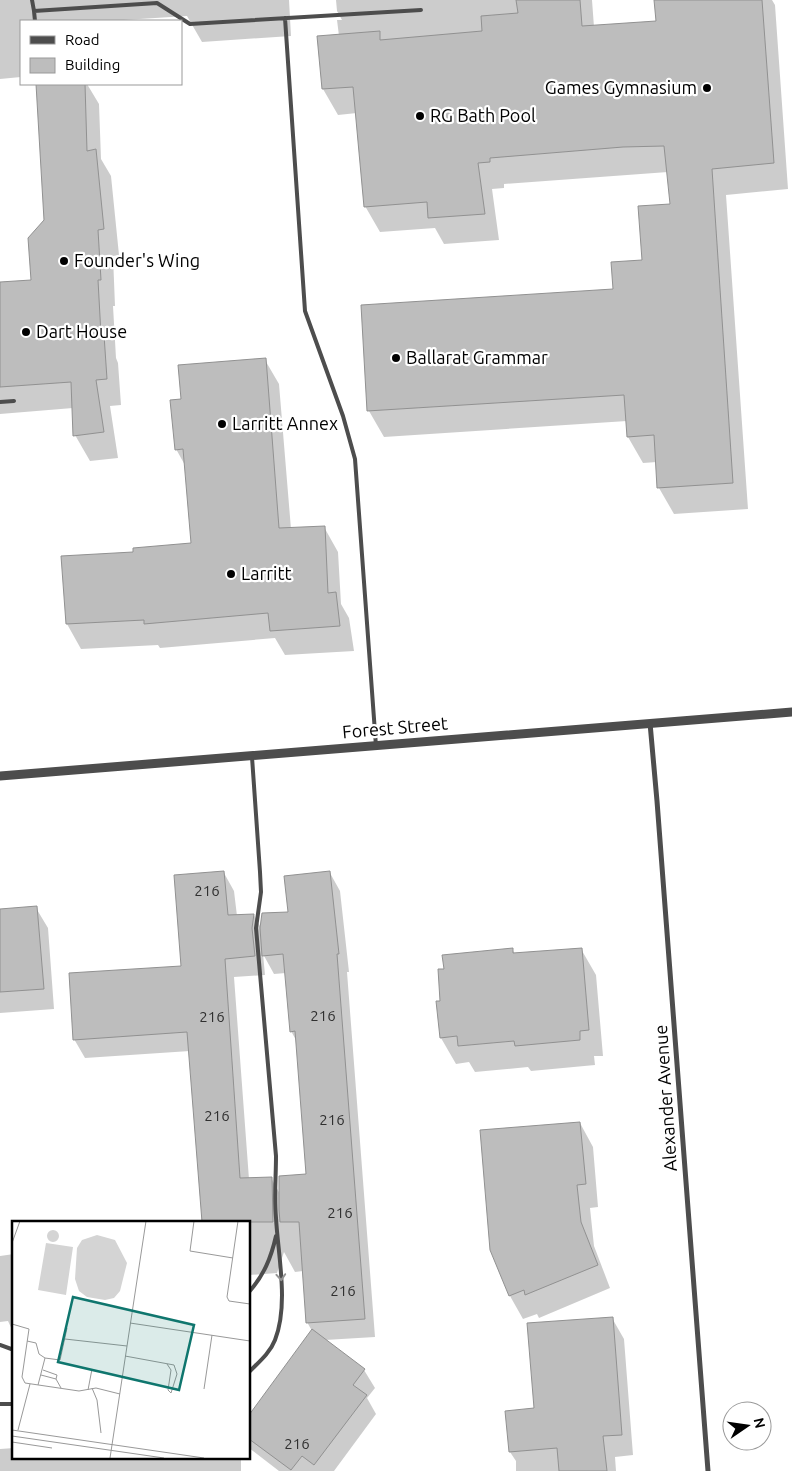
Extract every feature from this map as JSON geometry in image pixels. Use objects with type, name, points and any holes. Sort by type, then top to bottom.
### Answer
[{"type":"street","name":"Forest Street","points":[[0,776],[792,712]]},
{"type":"street","name":"Alexander Avenue","points":[[650,723],[708,1471]]},
{"type":"lane","points":[[32,0],[35,20]]},
{"type":"lane","points":[[34,11],[157,3],[190,24],[421,10]]},
{"type":"lane","points":[[285,18],[305,311],[343,416],[355,459],[376,746]]},
{"type":"lane","points":[[0,402],[14,401]]},
{"type":"lane","points":[[250,1371],[268,1354],[275,1341],[280,1323],[281,1283],[274,1192],[276,1156],[256,928],[261,892],[251,755]]},
{"type":"lane","points":[[250,1291],[260,1279],[273,1250],[277,1228]]},
{"type":"lane","points":[[0,1345],[12,1349]]},
{"type":"building","points":[[516,0],[580,0],[582,26],[656,21],[654,0],[762,0],[774,163],[712,169],[733,483],[657,488],[654,435],[627,437],[624,395],[367,411],[361,305],[613,289],[611,262],[642,260],[638,206],[670,204],[664,146],[623,147],[490,158],[490,162],[478,163],[485,214],[428,218],[427,202],[364,207],[353,87],[322,89],[317,36],[380,31],[380,40],[482,31],[481,16],[518,13]]},
{"type":"building","name":"Founder's Wing","points":[[36,85],[85,85],[87,151],[96,149],[104,229],[98,230],[101,280],[98,280],[101,335],[104,335],[107,379],[96,380],[104,432],[73,436],[71,382],[0,387],[0,282],[31,280],[28,238],[44,220]]},
{"type":"building","points":[[266,358],[279,528],[325,526],[328,593],[336,592],[340,626],[270,631],[268,613],[144,624],[144,620],[66,624],[61,556],[133,552],[133,548],[191,543],[183,449],[175,450],[170,400],[181,399],[178,365]]},
{"type":"building","points":[[224,871],[228,915],[254,914],[252,928],[255,956],[225,959],[240,1178],[272,1177],[273,1222],[202,1221],[187,1032],[73,1040],[69,973],[181,966],[174,875]]},
{"type":"building","points":[[330,871],[339,954],[337,954],[365,1319],[306,1323],[299,1222],[280,1222],[279,1210],[279,1176],[306,1174],[295,1031],[290,1032],[283,954],[262,956],[260,928],[262,913],[288,912],[284,876]]},
{"type":"building","points":[[37,906],[44,989],[0,992],[0,909]]},
{"type":"building","points":[[513,948],[513,953],[582,948],[589,1030],[580,1031],[580,1040],[515,1046],[514,1041],[458,1046],[457,1036],[440,1038],[436,1001],[440,1001],[438,969],[444,969],[442,955]]},
{"type":"building","points":[[580,1122],[586,1184],[577,1185],[581,1222],[598,1265],[525,1295],[524,1290],[509,1296],[490,1250],[480,1130]]},
{"type":"building","points":[[613,1317],[622,1435],[603,1436],[607,1471],[559,1471],[557,1448],[509,1452],[505,1411],[534,1408],[527,1323]]},
{"type":"building","points":[[312,1329],[365,1369],[353,1385],[367,1395],[314,1465],[302,1456],[291,1470],[250,1440],[250,1414]]},
{"type":"place","name":"Games Gymnasium","points":[[707,88]]},
{"type":"place","name":"RG Bath Pool","points":[[420,116]]},
{"type":"place","name":"Founder's Wing","points":[[64,261]]},
{"type":"place","name":"Dart House","points":[[26,332]]},
{"type":"place","name":"Ballarat Grammar","points":[[396,358]]},
{"type":"place","name":"Larritt Annex","points":[[222,424]]},
{"type":"place","name":"Larritt","points":[[231,574]]}]
